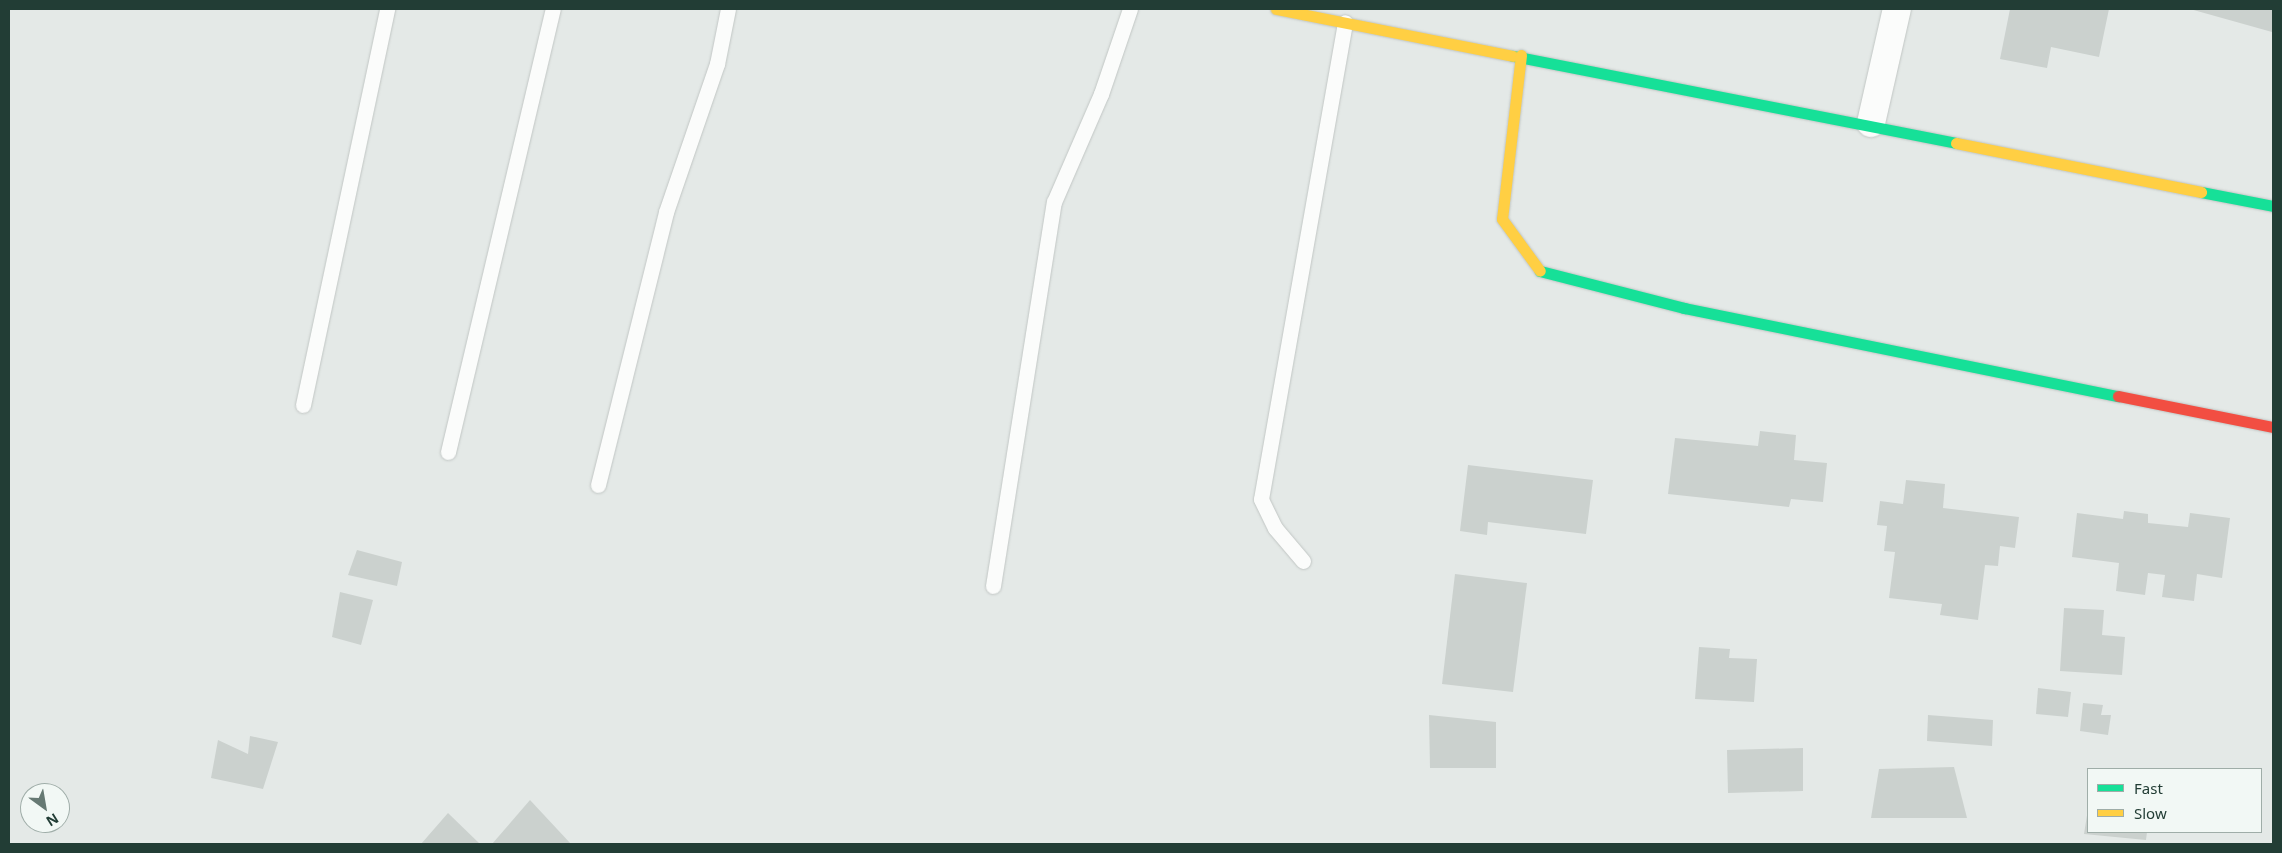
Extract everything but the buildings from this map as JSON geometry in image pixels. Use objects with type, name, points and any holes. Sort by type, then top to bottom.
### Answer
[{"type":"street","points":[[1276,9],[1871,123],[2273,206]]},
{"type":"street","points":[[1871,123],[1898,9]]},
{"type":"street","points":[[1521,55],[1502,219],[1542,274],[1684,308],[2273,427]]},
{"type":"lane","points":[[303,405],[387,9]]},
{"type":"lane","points":[[448,452],[553,9]]},
{"type":"lane","points":[[598,485],[666,212],[717,64],[728,9]]},
{"type":"lane","points":[[993,586],[1054,202],[1101,94],[1130,9]]},
{"type":"lane","points":[[1303,561],[1275,528],[1260,499],[1345,22]]},
{"type":"traffic: fast","points":[[1513,56],[1956,143]]},
{"type":"traffic: fast","points":[[2201,192],[2273,206]]},
{"type":"traffic: fast","points":[[1540,271],[1684,308],[2118,396]]},
{"type":"traffic: slow","points":[[1276,9],[1513,56]]},
{"type":"traffic: slow","points":[[1521,55],[1502,219],[1540,271]]},
{"type":"traffic: slow","points":[[1956,143],[2201,192]]},
{"type":"traffic: jam","points":[[2118,396],[2273,427]]}]
